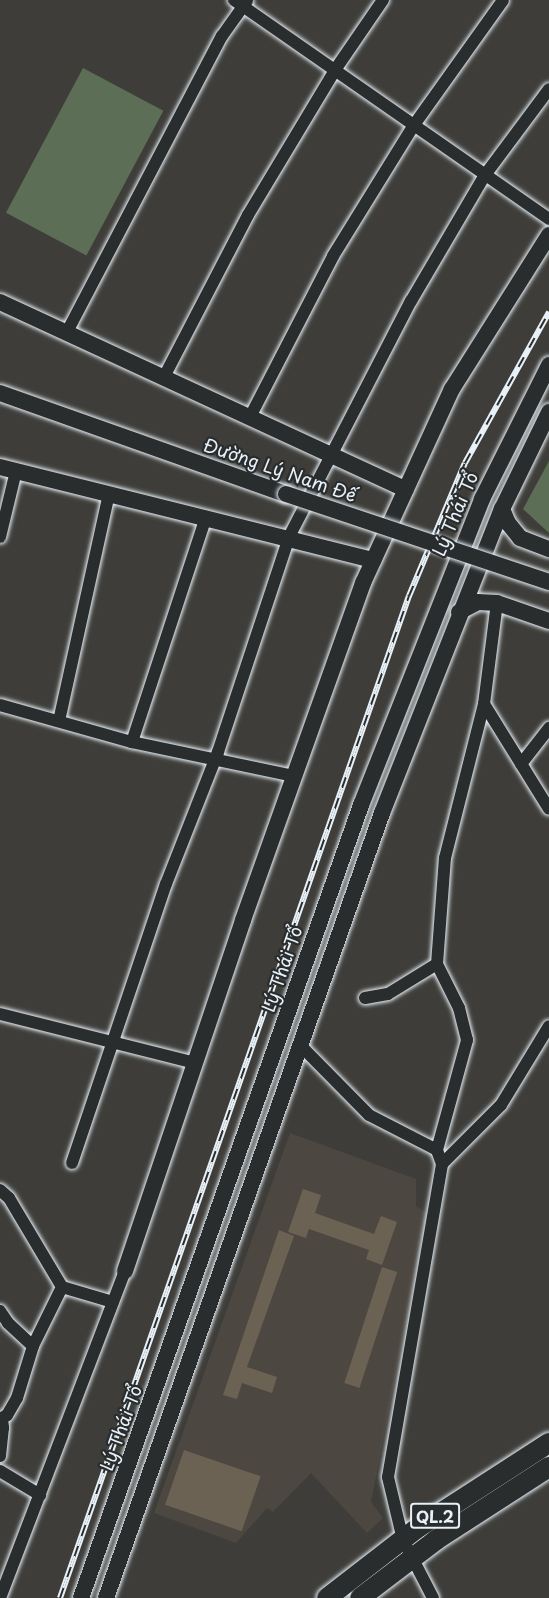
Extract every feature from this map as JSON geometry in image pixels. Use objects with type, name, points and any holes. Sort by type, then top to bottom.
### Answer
[{"type":"main road","points":[[125,1270],[294,776],[374,560],[452,389],[549,235]]},
{"type":"main road","points":[[0,302],[406,490]]},
{"type":"main road","name":"Lý Thái Tổ","points":[[81,1598],[357,817],[414,667],[482,499],[549,365]]},
{"type":"main road","name":"Đường Lý Nam Đế","points":[[0,393],[286,494],[549,582]]},
{"type":"main road","points":[[106,1598],[382,813],[459,612],[502,509],[549,412]]},
{"type":"main road","points":[[514,431],[536,440]]},
{"type":"main road","points":[[8,469],[289,537],[374,560]]},
{"type":"main road","points":[[502,509],[508,524],[520,538],[549,549]]},
{"type":"main road","points":[[459,612],[478,602],[496,603],[549,621]]},
{"type":"main road","points":[[414,667],[435,675]]},
{"type":"main road","name":"QL.2","points":[[327,1598],[403,1540],[549,1443]]},
{"type":"main road","name":"QL.2","points":[[360,1598],[436,1540],[549,1467]]},
{"type":"street","points":[[164,377],[248,215],[335,70],[383,0]]},
{"type":"street","points":[[250,417],[333,256],[414,125],[503,0]]},
{"type":"street","points":[[67,332],[241,2],[549,219]]},
{"type":"street","points":[[72,1163],[166,884],[215,760],[289,537],[411,301],[485,174],[549,89]]},
{"type":"street","points":[[0,537],[8,469]]},
{"type":"street","points":[[59,721],[110,493]]},
{"type":"street","points":[[132,742],[206,517]]},
{"type":"street","points":[[433,1598],[403,1540],[388,1477],[442,1164],[437,1150],[467,1040],[459,1008],[436,964],[445,858],[484,704],[496,603]]},
{"type":"street","points":[[484,704],[549,809]]},
{"type":"street","points":[[0,705],[132,742],[294,776]]},
{"type":"street","points":[[521,764],[549,728]]},
{"type":"street","points":[[365,998],[388,994],[436,964]]},
{"type":"street","points":[[0,1014],[195,1063]]},
{"type":"street","points":[[442,1164],[501,1105],[549,1026]]},
{"type":"street","points":[[300,1045],[369,1115],[437,1150]]},
{"type":"street","points":[[0,1190],[9,1198],[62,1287],[113,1302]]},
{"type":"street","points":[[0,1598],[125,1270]]},
{"type":"street","points":[[0,1456],[2,1418],[17,1398],[33,1346],[62,1287]]},
{"type":"street","points":[[0,1311],[8,1323],[33,1346]]},
{"type":"street","points":[[0,1471],[40,1495]]},
{"type":"shaded area","points":[[290,1133],[416,1179],[416,1206],[427,1213],[371,1502],[383,1518],[367,1533],[311,1473],[273,1512],[267,1508],[236,1543],[154,1513]]},
{"type":"green space","points":[[83,68],[163,111],[86,256],[6,213]]},
{"type":"green space","points":[[549,461],[549,533],[523,509]]},
{"type":"building","points":[[303,1189],[321,1195],[315,1213],[374,1234],[381,1216],[397,1222],[382,1265],[366,1259],[369,1250],[309,1229],[306,1238],[288,1232]]},
{"type":"building","points":[[279,1230],[294,1236],[247,1367],[277,1377],[272,1393],[242,1383],[237,1399],[223,1395]]},
{"type":"building","points":[[382,1267],[397,1272],[360,1388],[344,1383]]},
{"type":"building","points":[[184,1450],[261,1476],[242,1531],[165,1505]]},
{"type":"railway","points":[[60,1598],[409,596],[465,463],[549,312]]}]
